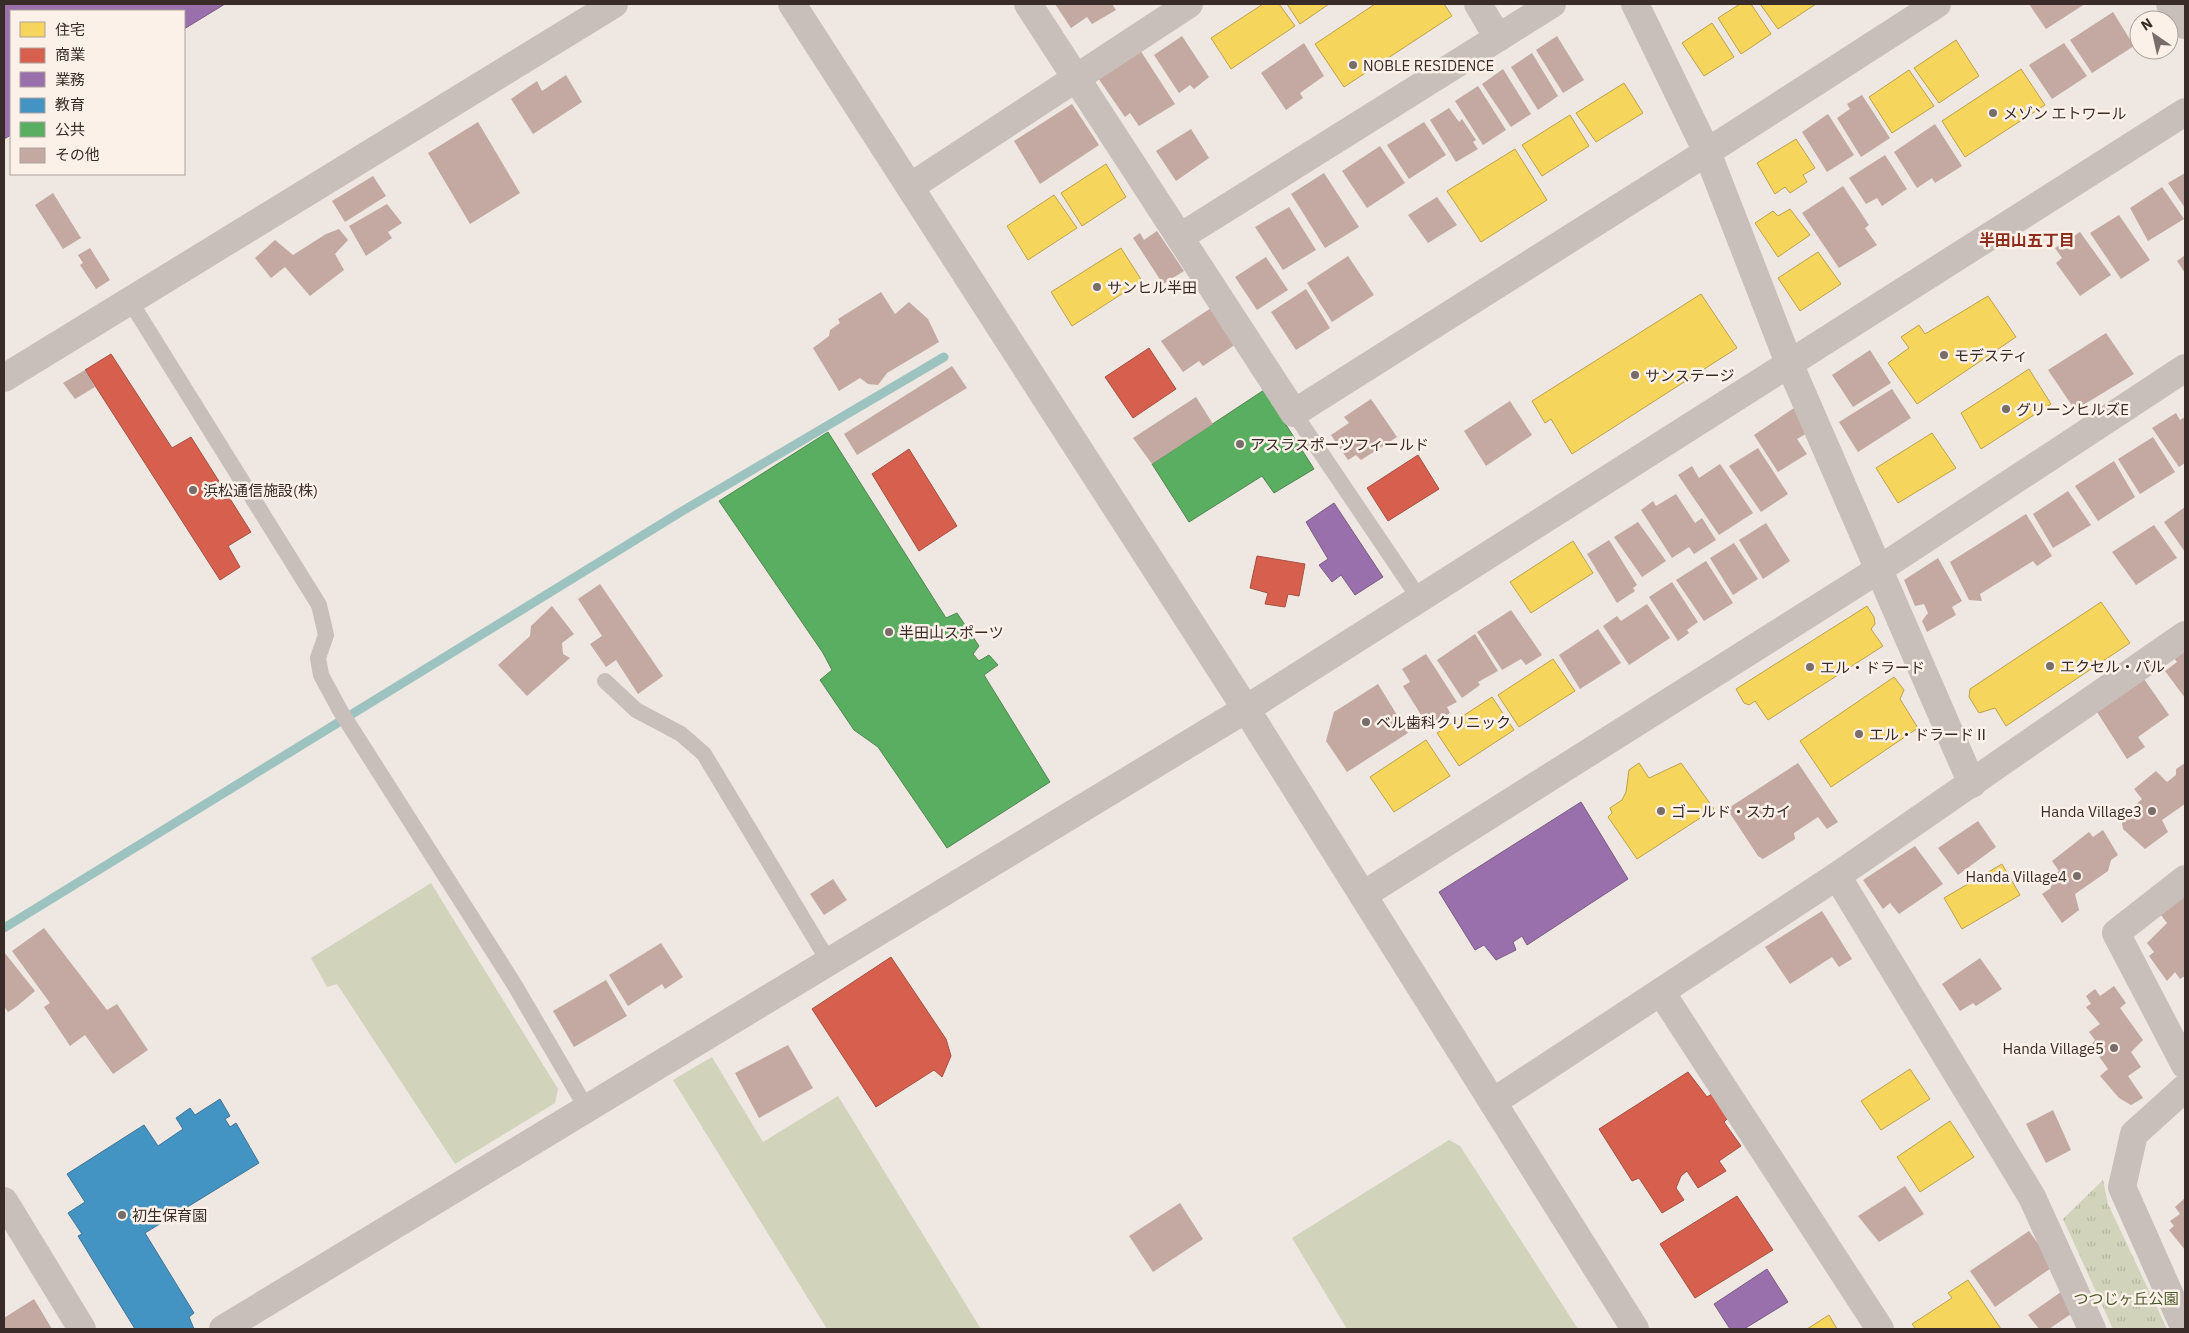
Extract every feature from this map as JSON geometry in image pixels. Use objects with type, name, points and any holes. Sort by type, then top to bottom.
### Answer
[{"type":"street","points":[[4,378],[614,4]]},
{"type":"street","points":[[792,4],[1246,709],[1635,1329]]},
{"type":"street","points":[[1028,4],[1294,413],[1937,4]]},
{"type":"street","points":[[910,187],[1189,4]]},
{"type":"street","points":[[1478,4],[1498,38]]},
{"type":"street","points":[[1180,237],[1552,4]]},
{"type":"street","points":[[1635,4],[1707,152],[1789,363],[1972,784]]},
{"type":"street","points":[[2170,4],[2185,26]]},
{"type":"street","points":[[223,1329],[1246,709],[2185,112]]},
{"type":"street","points":[[1363,895],[1878,570],[2185,368]]},
{"type":"street","points":[[1493,1102],[1837,876],[2185,635]]},
{"type":"street","points":[[1837,876],[2032,1197],[2092,1329]]},
{"type":"street","points":[[2185,879],[2116,933],[2185,1065]]},
{"type":"street","points":[[1661,992],[1880,1329]]},
{"type":"street","points":[[2182,1312],[2122,1187],[2134,1134],[2185,1088]]},
{"type":"street","points":[[4,1201],[82,1329]]},
{"type":"lane","points":[[130,301],[319,605],[326,635],[318,658],[321,675],[344,717],[514,984],[587,1108]]},
{"type":"lane","points":[[1294,413],[1419,598]]},
{"type":"lane","points":[[605,681],[636,710],[681,734],[704,754],[829,962]]},
{"type":"green space","points":[[431,883],[558,1089],[555,1103],[455,1164],[337,984],[327,987],[311,958]]},
{"type":"green space","points":[[712,1057],[763,1142],[838,1096],[981,1329],[827,1329],[673,1080]]},
{"type":"green space","points":[[1449,1140],[1460,1146],[1578,1329],[1347,1329],[1292,1238]]},
{"type":"green space","name":"つつじヶ丘公園","points":[[2103,1180],[2108,1204],[2167,1329],[2113,1329],[2063,1219]]},
{"type":"building: 住宅","points":[[1263,4],[1279,4],[1295,26],[1231,69],[1211,38]]},
{"type":"building: 住宅","points":[[1287,4],[1329,4],[1300,24]]},
{"type":"building: 住宅","name":"NOBLE RESIDENCE","points":[[1375,4],[1444,4],[1452,16],[1344,87],[1315,44]]},
{"type":"building: 住宅","points":[[1740,4],[1751,4],[1771,34],[1741,54],[1718,18]]},
{"type":"building: 住宅","points":[[1760,4],[1816,4],[1778,29]]},
{"type":"building: 住宅","points":[[1712,23],[1734,57],[1704,76],[1682,43]]},
{"type":"building: 住宅","points":[[1956,40],[1979,76],[1939,103],[1914,68]]},
{"type":"building: 住宅","name":"メゾン エトワール","points":[[2021,69],[2045,105],[1965,157],[1942,121]]},
{"type":"building: 住宅","points":[[1909,70],[1934,106],[1892,133],[1869,97]]},
{"type":"building: 住宅","points":[[1624,83],[1643,113],[1596,142],[1576,113]]},
{"type":"building: 住宅","points":[[1570,115],[1589,146],[1542,176],[1522,145]]},
{"type":"building: 住宅","points":[[1796,139],[1815,168],[1803,175],[1807,182],[1790,193],[1785,187],[1775,194],[1757,163]]},
{"type":"building: 住宅","points":[[1515,149],[1547,200],[1481,242],[1447,191]]},
{"type":"building: 住宅","points":[[1106,164],[1126,197],[1082,226],[1061,193]]},
{"type":"building: 住宅","points":[[1054,195],[1077,228],[1028,260],[1007,226]]},
{"type":"building: 住宅","points":[[1790,209],[1810,235],[1778,257],[1755,223],[1773,211],[1778,216]]},
{"type":"building: 住宅","name":"サンヒル半田","points":[[1121,248],[1142,281],[1072,326],[1051,292]]},
{"type":"building: 住宅","points":[[1818,252],[1841,284],[1800,311],[1778,278]]},
{"type":"building: 住宅","name":"サンステージ","points":[[1701,294],[1737,348],[1572,454],[1551,419],[1545,423],[1532,401]]},
{"type":"building: 住宅","name":"モデスティ","points":[[1988,296],[2016,337],[1917,404],[1888,363],[1909,348],[1901,337],[1919,325],[1925,334]]},
{"type":"building: 住宅","name":"グリーンヒルズE","points":[[2029,369],[2051,404],[1981,449],[1961,413]]},
{"type":"building: 住宅","points":[[1932,433],[1956,468],[1898,503],[1876,468]]},
{"type":"building: 住宅","points":[[1573,541],[1593,573],[1531,613],[1510,582]]},
{"type":"building: 住宅","name":"エクセル・パル","points":[[2101,602],[2130,643],[2006,726],[1995,708],[1979,713],[1969,697],[1970,689]]},
{"type":"building: 住宅","name":"エル・ドラード","points":[[1867,606],[1874,617],[1875,624],[1871,629],[1883,646],[1768,720],[1755,701],[1749,705],[1744,703],[1736,689]]},
{"type":"building: 住宅","points":[[1553,659],[1575,691],[1519,727],[1498,695]]},
{"type":"building: 住宅","name":"エル・ドラードⅡ","points":[[1894,677],[1904,690],[1900,699],[1918,728],[1831,787],[1800,741]]},
{"type":"building: 住宅","points":[[1492,697],[1514,730],[1459,766],[1437,733]]},
{"type":"building: 住宅","points":[[1426,740],[1450,776],[1394,812],[1370,777]]},
{"type":"building: 住宅","name":"ゴールド・スカイ","points":[[1639,763],[1649,778],[1681,763],[1714,809],[1637,859],[1608,817],[1612,813],[1610,808],[1622,800],[1626,792],[1629,770]]},
{"type":"building: 住宅","points":[[2002,864],[2020,895],[1962,929],[1944,898]]},
{"type":"building: 住宅","points":[[1910,1069],[1930,1099],[1881,1130],[1861,1101]]},
{"type":"building: 住宅","points":[[1950,1121],[1974,1157],[1920,1192],[1897,1157]]},
{"type":"building: 住宅","points":[[1968,1280],[2001,1329],[1916,1329],[1912,1324],[1952,1298],[1948,1293]]},
{"type":"building: 住宅","points":[[1829,1315],[1837,1329],[1807,1329]]},
{"type":"building: 商業","points":[[1149,348],[1176,389],[1133,418],[1105,377]]},
{"type":"building: 商業","name":"浜松通信施設(株)","points":[[111,354],[172,448],[191,437],[251,532],[228,546],[240,567],[220,580],[85,370]]},
{"type":"building: 商業","points":[[909,449],[957,526],[919,551],[872,474]]},
{"type":"building: 商業","points":[[1418,455],[1439,489],[1388,521],[1367,488]]},
{"type":"building: 商業","points":[[1257,556],[1305,564],[1299,596],[1288,594],[1285,607],[1265,604],[1268,593],[1250,588]]},
{"type":"building: 商業","points":[[891,957],[946,1039],[951,1056],[942,1077],[934,1070],[876,1107],[812,1009]]},
{"type":"building: 商業","points":[[1688,1072],[1707,1097],[1715,1092],[1731,1115],[1724,1122],[1741,1146],[1719,1161],[1726,1171],[1698,1188],[1687,1171],[1681,1176],[1676,1188],[1684,1200],[1662,1213],[1639,1178],[1632,1181],[1599,1129]]},
{"type":"building: 商業","points":[[1737,1196],[1773,1250],[1695,1298],[1660,1244]]},
{"type":"building: 業務","points":[[4,4],[225,4],[185,28],[185,10],[10,10],[10,136],[4,139]]},
{"type":"building: 業務","points":[[1334,503],[1383,577],[1355,595],[1341,575],[1332,582],[1319,565],[1328,559],[1306,522]]},
{"type":"building: 業務","points":[[1581,802],[1628,879],[1527,945],[1522,936],[1513,942],[1516,950],[1496,960],[1484,945],[1475,950],[1439,892]]},
{"type":"building: 業務","points":[[1767,1269],[1788,1302],[1744,1329],[1730,1329],[1714,1304]]},
{"type":"building: 教育","name":"初生保育園","points":[[220,1099],[230,1116],[225,1119],[230,1127],[236,1123],[259,1163],[145,1233],[194,1313],[189,1317],[194,1329],[135,1329],[78,1236],[82,1234],[68,1213],[85,1202],[67,1174],[144,1125],[158,1146],[183,1129],[176,1118],[190,1108],[195,1115]]},
{"type":"building: 公共","name":"アスラスポーツフィールド","points":[[1264,390],[1314,469],[1274,493],[1262,476],[1189,522],[1152,464]]},
{"type":"building: 公共","name":"半田山スポーツ","points":[[828,432],[946,618],[957,613],[979,646],[973,654],[979,661],[989,655],[998,665],[984,675],[1050,782],[947,848],[878,747],[854,730],[820,680],[832,670],[823,653],[719,501]]},
{"type":"building: その他","points":[[1055,4],[1112,4],[1116,10],[1092,24],[1087,17],[1071,28]]},
{"type":"building: その他","points":[[2029,4],[2085,4],[2046,29]]},
{"type":"building: その他","points":[[2113,12],[2129,38],[2129,49],[2092,73],[2070,40]]},
{"type":"building: その他","points":[[1182,36],[1209,77],[1194,89],[1190,85],[1179,93],[1154,55]]},
{"type":"building: その他","points":[[1557,36],[1584,80],[1563,93],[1536,50]]},
{"type":"building: その他","points":[[1304,43],[1324,76],[1300,93],[1303,98],[1286,110],[1261,73]]},
{"type":"building: その他","points":[[2064,43],[2087,76],[2052,99],[2029,65]]},
{"type":"building: その他","points":[[1140,50],[1175,104],[1139,126],[1130,113],[1125,117],[1098,78]]},
{"type":"building: その他","points":[[1532,53],[1558,96],[1538,110],[1511,67]]},
{"type":"building: その他","points":[[1503,69],[1531,114],[1511,127],[1482,84]]},
{"type":"building: その他","points":[[566,75],[582,102],[533,134],[511,99],[537,81],[542,91]]},
{"type":"building: その他","points":[[1478,86],[1506,130],[1483,145],[1455,101]]},
{"type":"building: その他","points":[[1862,95],[1890,138],[1861,157],[1837,118],[1850,109],[1847,104]]},
{"type":"building: その他","points":[[1072,104],[1099,145],[1040,184],[1014,141]]},
{"type":"building: その他","points":[[1449,108],[1459,122],[1462,119],[1476,140],[1473,142],[1478,149],[1456,162],[1430,120]]},
{"type":"building: その他","points":[[1828,114],[1854,155],[1827,172],[1802,132]]},
{"type":"building: その他","points":[[478,122],[520,193],[470,224],[428,153]]},
{"type":"building: その他","points":[[1424,122],[1446,155],[1409,179],[1387,145]]},
{"type":"building: その他","points":[[1935,124],[1962,166],[1935,183],[1932,178],[1917,188],[1894,152]]},
{"type":"building: その他","points":[[1191,129],[1209,158],[1176,181],[1156,151]]},
{"type":"building: その他","points":[[1380,146],[1405,183],[1367,208],[1342,171]]},
{"type":"building: その他","points":[[1885,155],[1907,189],[1882,206],[1877,198],[1866,204],[1849,178]]},
{"type":"building: その他","points":[[1324,173],[1359,227],[1325,248],[1291,194]]},
{"type":"building: その他","points":[[2185,173],[2185,208],[2168,183]]},
{"type":"building: その他","points":[[373,176],[386,196],[345,222],[332,201]]},
{"type":"building: その他","points":[[1843,186],[1869,225],[1865,228],[1877,245],[1839,268],[1802,213]]},
{"type":"building: その他","points":[[2162,187],[2184,219],[2148,241],[2130,208]]},
{"type":"building: その他","points":[[53,193],[81,238],[63,249],[35,205]]},
{"type":"building: その他","points":[[1437,197],[1457,225],[1428,243],[1408,215]]},
{"type":"building: その他","points":[[387,204],[402,223],[388,232],[392,238],[366,256],[349,226]]},
{"type":"building: その他","points":[[1289,207],[1316,250],[1283,270],[1255,227]]},
{"type":"building: その他","points":[[2119,215],[2150,260],[2121,279],[2090,233]]},
{"type":"building: その他","points":[[339,229],[348,240],[335,254],[344,270],[310,296],[285,267],[271,278],[255,258],[275,240],[293,255],[326,234]]},
{"type":"building: その他","points":[[1157,231],[1184,271],[1163,284],[1133,238],[1140,233],[1144,240]]},
{"type":"building: その他","points":[[2080,232],[2111,275],[2080,296],[2056,263],[2062,258],[2055,248]]},
{"type":"building: その他","points":[[90,248],[110,280],[96,289],[80,265],[83,263],[78,255]]},
{"type":"building: その他","points":[[2185,255],[2185,273],[2177,261]]},
{"type":"building: その他","points":[[1348,256],[1374,295],[1332,322],[1307,283]]},
{"type":"building: その他","points":[[1266,257],[1288,290],[1257,310],[1235,277]]},
{"type":"building: その他","points":[[1306,289],[1330,328],[1296,350],[1271,312]]},
{"type":"building: その他","points":[[881,292],[895,314],[909,302],[928,319],[939,342],[887,373],[878,385],[868,384],[860,378],[839,391],[813,348],[829,336],[830,330],[840,323],[838,319]]},
{"type":"building: その他","points":[[1211,308],[1236,344],[1203,366],[1199,361],[1183,372],[1161,341]]},
{"type":"building: その他","points":[[2106,333],[2134,374],[2075,410],[2048,370]]},
{"type":"building: その他","points":[[1870,350],[1891,383],[1853,407],[1832,375]]},
{"type":"building: その他","points":[[952,366],[967,388],[857,455],[844,434]]},
{"type":"building: その他","points":[[85,370],[95,387],[75,399],[63,383]]},
{"type":"building: その他","points":[[1892,389],[1911,418],[1858,452],[1839,422]]},
{"type":"building: その他","points":[[1196,397],[1213,424],[1152,464],[1133,438]]},
{"type":"building: その他","points":[[1371,399],[1397,437],[1361,460],[1356,455],[1348,460],[1331,435],[1349,423],[1344,417]]},
{"type":"building: その他","points":[[1510,401],[1532,435],[1486,466],[1464,431]]},
{"type":"building: その他","points":[[1794,408],[1809,432],[1797,439],[1807,454],[1778,472],[1754,435]]},
{"type":"building: その他","points":[[2176,413],[2180,420],[2185,417],[2185,463],[2179,467],[2152,428]]},
{"type":"building: その他","points":[[2153,437],[2175,472],[2140,494],[2118,459]]},
{"type":"building: その他","points":[[1758,448],[1788,494],[1761,512],[1729,466]]},
{"type":"building: その他","points":[[2114,461],[2135,497],[2098,521],[2075,486]]},
{"type":"building: その他","points":[[1720,464],[1753,513],[1719,535],[1678,475],[1692,466],[1699,478]]},
{"type":"building: その他","points":[[2068,491],[2091,525],[2053,548],[2033,514]]},
{"type":"building: その他","points":[[1676,494],[1695,523],[1702,518],[1716,540],[1694,554],[1689,547],[1672,558],[1641,510],[1653,501],[1656,506]]},
{"type":"building: その他","points":[[2185,507],[2185,552],[2164,522]]},
{"type":"building: その他","points":[[2026,514],[2052,556],[2037,566],[2033,561],[1980,594],[1982,601],[1969,600],[1950,562]]},
{"type":"building: その他","points":[[1638,522],[1666,561],[1642,577],[1614,537]]},
{"type":"building: その他","points":[[1766,523],[1790,561],[1763,579],[1739,540]]},
{"type":"building: その他","points":[[2154,525],[2177,558],[2136,585],[2112,552]]},
{"type":"building: その他","points":[[1609,540],[1637,585],[1633,588],[1635,591],[1617,603],[1587,554]]},
{"type":"building: その他","points":[[1734,543],[1758,579],[1733,595],[1710,558]]},
{"type":"building: その他","points":[[1938,558],[1962,601],[1952,607],[1956,615],[1927,632],[1922,621],[1928,613],[1924,604],[1915,606],[1904,580]]},
{"type":"building: その他","points":[[1706,561],[1733,603],[1704,621],[1676,580]]},
{"type":"building: その他","points":[[1672,582],[1698,622],[1687,630],[1689,633],[1678,641],[1649,597]]},
{"type":"building: その他","points":[[600,584],[663,676],[638,694],[616,660],[606,667],[590,644],[602,636],[578,599]]},
{"type":"building: その他","points":[[1647,604],[1670,638],[1629,665],[1603,626],[1617,616],[1621,621]]},
{"type":"building: その他","points":[[552,606],[574,634],[562,643],[563,654],[570,658],[527,696],[498,665],[530,636],[531,626]]},
{"type":"building: その他","points":[[1511,610],[1542,655],[1526,665],[1521,659],[1502,670],[1477,632]]},
{"type":"building: その他","points":[[1598,629],[1621,663],[1580,689],[1559,655]]},
{"type":"building: その他","points":[[1475,634],[1498,671],[1478,682],[1480,685],[1462,698],[1437,660]]},
{"type":"building: その他","points":[[2184,651],[2185,698],[2165,671],[2177,662],[2174,658]]},
{"type":"building: その他","points":[[1426,654],[1457,702],[1447,707],[1450,713],[1428,726],[1403,686],[1410,682],[1402,669]]},
{"type":"building: その他","points":[[2144,679],[2169,715],[2138,737],[2145,747],[2127,759],[2097,712]]},
{"type":"building: その他","name":"ベル歯科クリニック","points":[[1378,684],[1408,733],[1347,772],[1326,741],[1334,712]]},
{"type":"building: その他","points":[[1798,763],[1838,822],[1827,829],[1818,817],[1794,833],[1795,839],[1763,859],[1758,856],[1727,809]]},
{"type":"building: その他","name":"Handa Village3","points":[[2185,763],[2185,804],[2162,820],[2168,832],[2145,849],[2123,829],[2121,818],[2142,799],[2134,789],[2156,771],[2167,782],[2176,775],[2176,769]]},
{"type":"building: その他","points":[[1978,821],[1996,847],[1958,875],[1938,848]]},
{"type":"building: その他","name":"Handa Village4","points":[[2103,830],[2118,855],[2111,860],[2108,871],[2075,894],[2079,910],[2062,923],[2042,894],[2051,888],[2046,880],[2059,871],[2052,861],[2089,832],[2093,837]]},
{"type":"building: その他","points":[[1915,846],[1943,884],[1899,914],[1890,903],[1883,909],[1863,880]]},
{"type":"building: その他","points":[[833,879],[847,900],[824,915],[810,894]]},
{"type":"building: その他","points":[[2183,897],[2185,899],[2185,976],[2180,979],[2175,972],[2167,981],[2149,956],[2154,952],[2147,943],[2167,923],[2161,915]]},
{"type":"building: その他","points":[[1822,911],[1852,959],[1839,967],[1832,957],[1790,984],[1765,947]]},
{"type":"building: その他","points":[[44,928],[107,1010],[117,1004],[148,1050],[113,1074],[85,1035],[70,1046],[44,1007],[50,1003],[12,951]]},
{"type":"building: その他","points":[[661,943],[683,977],[665,989],[662,984],[628,1006],[609,975]]},
{"type":"building: その他","points":[[4,952],[35,991],[8,1012],[4,1006]]},
{"type":"building: その他","points":[[1980,958],[2002,989],[1976,1006],[1973,1003],[1960,1011],[1942,984]]},
{"type":"building: その他","points":[[606,980],[627,1016],[574,1047],[553,1011]]},
{"type":"building: その他","name":"Handa Village5","points":[[2114,986],[2126,1003],[2120,1008],[2143,1040],[2131,1052],[2141,1067],[2128,1076],[2143,1098],[2131,1105],[2119,1098],[2100,1076],[2108,1069],[2091,1045],[2095,1040],[2089,1032],[2100,1024],[2086,1007],[2091,1004],[2086,996],[2095,989],[2100,996]]},
{"type":"building: その他","points":[[788,1045],[813,1088],[759,1118],[735,1073]]},
{"type":"building: その他","points":[[2053,1110],[2071,1150],[2046,1163],[2026,1124]]},
{"type":"building: その他","points":[[1905,1186],[1924,1214],[1879,1242],[1858,1216]]},
{"type":"building: その他","points":[[2185,1198],[2185,1250],[2169,1230],[2174,1226],[2170,1221],[2180,1214],[2175,1207]]},
{"type":"building: その他","points":[[1180,1203],[1203,1239],[1153,1272],[1129,1236]]},
{"type":"building: その他","points":[[2029,1231],[2054,1266],[1995,1307],[1970,1271]]},
{"type":"building: その他","points":[[2061,1292],[2074,1312],[2049,1329],[2039,1329],[2028,1315]]},
{"type":"building: その他","points":[[34,1299],[52,1329],[4,1329],[4,1318]]},
{"type":"waterway","points":[[4,928],[684,510],[944,357]]},
{"type":"place","name":"NOBLE RESIDENCE","points":[[1353,65]]},
{"type":"place","name":"メゾン エトワール","points":[[1993,113]]},
{"type":"place","name":"サンヒル半田","points":[[1097,287]]},
{"type":"place","name":"モデスティ","points":[[1944,355]]},
{"type":"place","name":"サンステージ","points":[[1635,375]]},
{"type":"place","name":"グリーンヒルズE","points":[[2006,409]]},
{"type":"place","name":"アスラスポーツフィールド","points":[[1240,444]]},
{"type":"place","name":"浜松通信施設(株)","points":[[193,490]]},
{"type":"place","name":"半田山スポーツ","points":[[889,632]]},
{"type":"place","name":"エクセル・パル","points":[[2050,666]]},
{"type":"place","name":"エル・ドラード","points":[[1810,667]]},
{"type":"place","name":"ベル歯科クリニック","points":[[1366,722]]},
{"type":"place","name":"エル・ドラードⅡ","points":[[1859,734]]},
{"type":"place","name":"ゴールド・スカイ","points":[[1661,811]]},
{"type":"place","name":"Handa Village3","points":[[2152,811]]},
{"type":"place","name":"Handa Village4","points":[[2077,876]]},
{"type":"place","name":"Handa Village5","points":[[2114,1048]]},
{"type":"place","name":"初生保育園","points":[[122,1215]]},
{"type":"district","name":"半田山五丁目","points":[[2027,240]]}]
